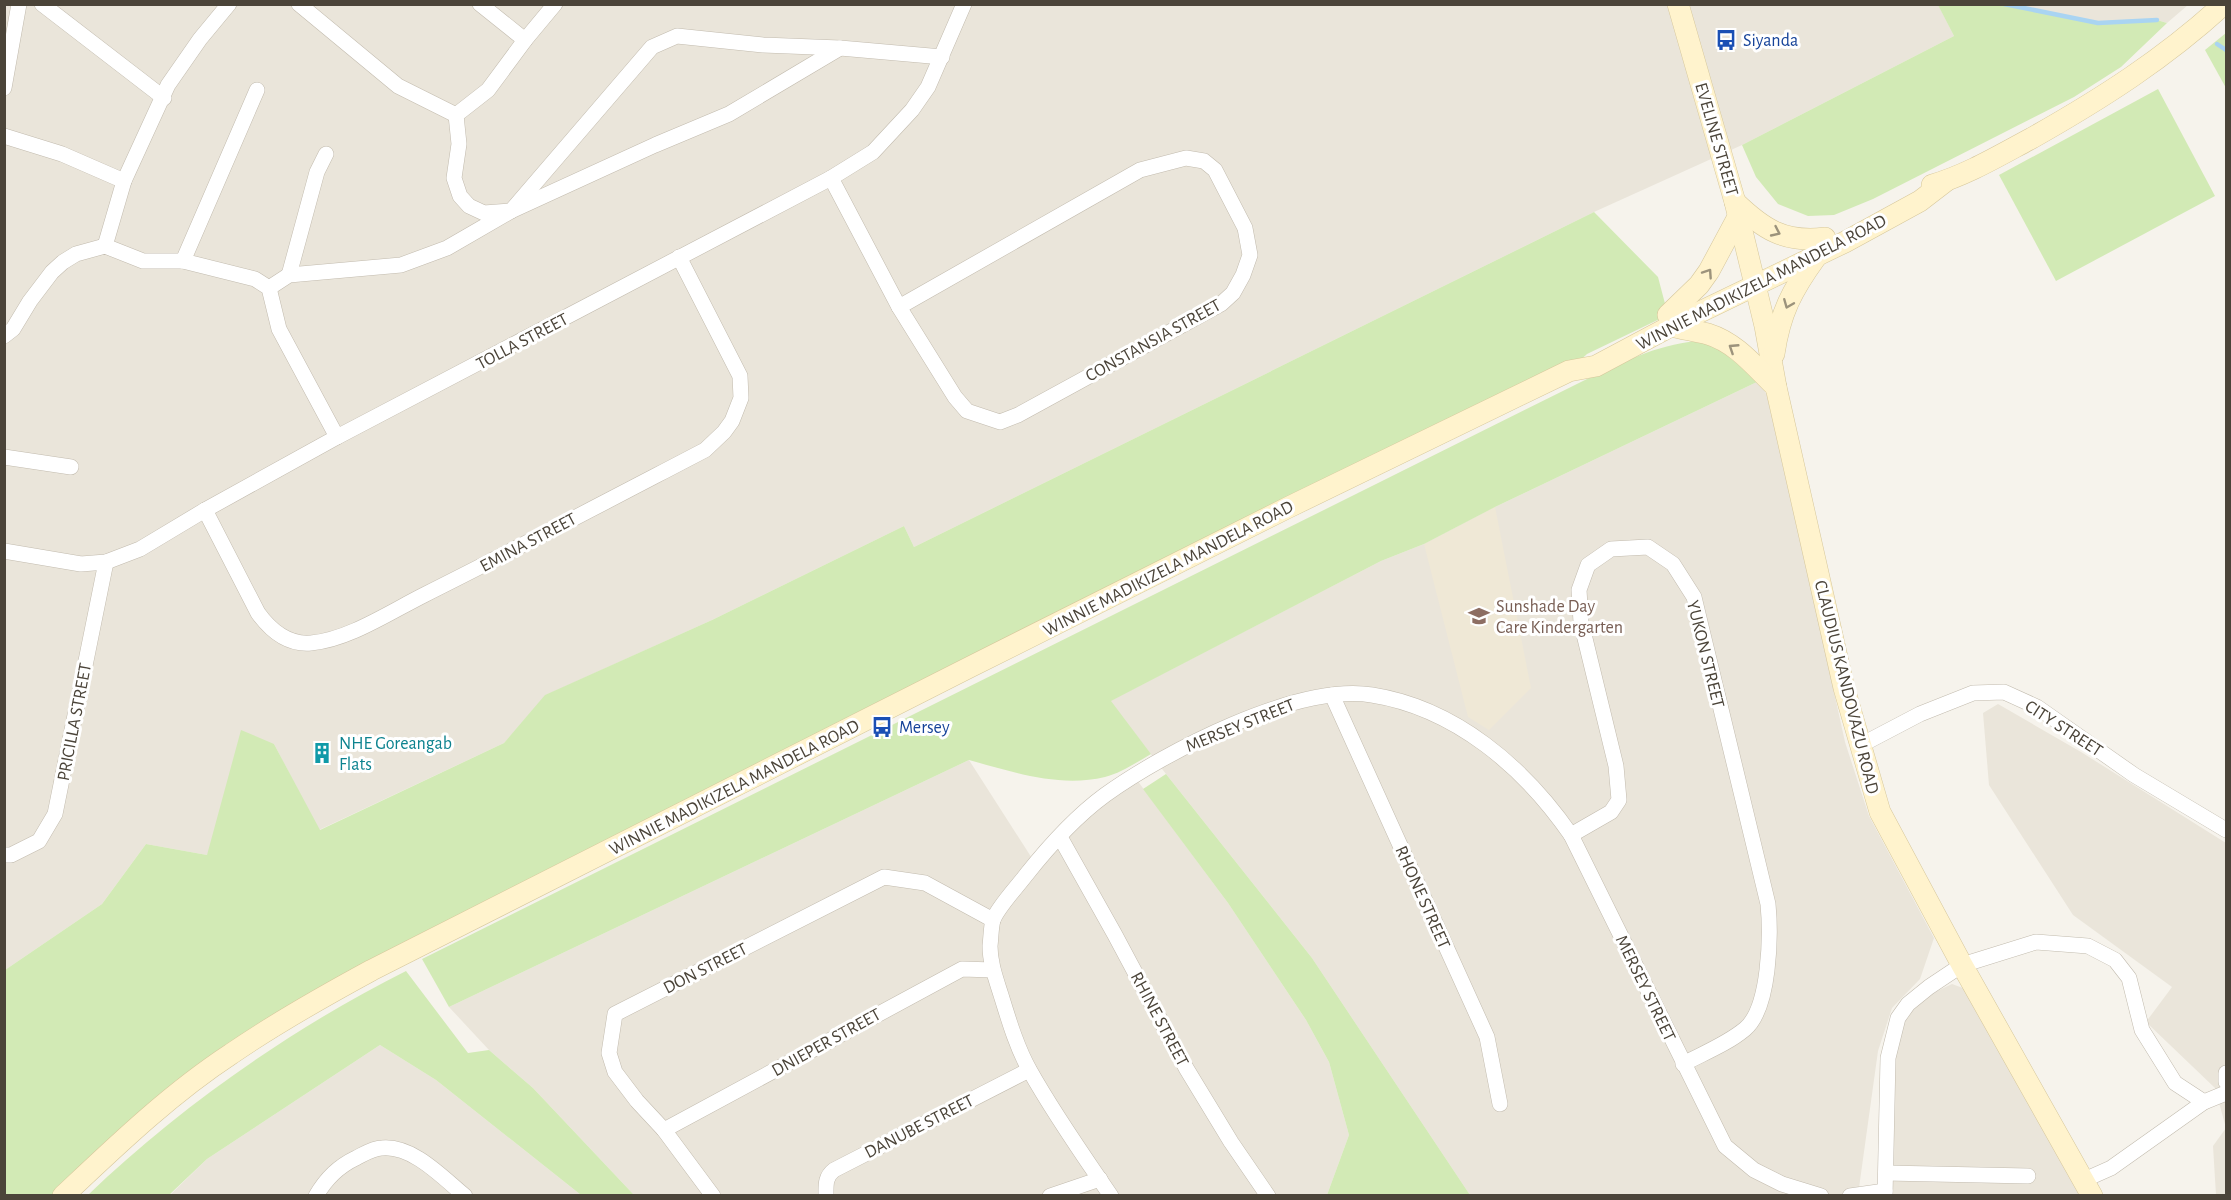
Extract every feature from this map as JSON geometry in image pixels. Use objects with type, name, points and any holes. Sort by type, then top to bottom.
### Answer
[{"type":"main road","name":"EVELINE STREET","points":[[1678,4],[1736,209],[1753,280]]},
{"type":"main road","name":"WINNIE MADIKIZELA MANDELA ROAD","points":[[63,1196],[178,1093],[229,1055],[353,981],[413,948],[970,667],[1287,508],[1569,371],[1587,354],[1669,321],[1822,246],[1929,186],[1946,181],[1992,160],[2126,83],[2224,4]]},
{"type":"main road","points":[[1772,365],[1777,332],[1786,305],[1796,285],[1822,246],[1777,233],[1736,209],[1709,271],[1669,321],[1710,334],[1729,344],[1744,355],[1776,387]]},
{"type":"main road","name":"CLAUDIUS KANDOVAZU ROAD","points":[[1753,280],[1844,688],[1880,813],[1962,965],[2088,1188]]},
{"type":"street","points":[[4,88],[19,4]]},
{"type":"street","points":[[42,4],[164,98]]},
{"type":"street","points":[[105,246],[124,181],[168,85],[184,60],[229,4]]},
{"type":"street","points":[[299,4],[398,86],[456,115]]},
{"type":"street","points":[[480,4],[525,40]]},
{"type":"street","points":[[456,115],[488,90],[555,4]]},
{"type":"street","name":"TOLLA STREET","points":[[4,551],[62,562],[105,562],[140,549],[337,437],[831,178],[873,152],[895,129],[928,87],[964,4]]},
{"type":"street","points":[[456,115],[459,144],[454,178],[460,196],[469,206],[484,213],[512,211],[652,47],[677,36],[763,45],[840,48],[942,57]]},
{"type":"street","points":[[269,288],[289,275],[401,265],[447,248],[512,211],[655,145],[729,114],[840,48]]},
{"type":"street","points":[[183,261],[257,90]]},
{"type":"street","points":[[4,136],[62,154],[124,181]]},
{"type":"street","points":[[289,275],[317,172],[326,154]]},
{"type":"street","name":"CONSTANSIA STREET","points":[[831,178],[899,307],[956,397],[967,411],[1000,422],[1018,415],[1221,304],[1233,293],[1250,255],[1245,228],[1215,170],[1204,161],[1186,158],[1162,163],[1140,170],[899,307]]},
{"type":"street","points":[[4,336],[14,329],[30,301],[52,272],[63,262],[76,254],[105,246],[142,261],[183,261],[255,279],[269,288],[279,329],[337,437]]},
{"type":"street","name":"EMINA STREET","points":[[206,510],[258,614],[268,627],[289,640],[308,643],[333,640],[478,568],[705,450],[732,421],[741,398],[740,376],[679,257]]},
{"type":"street","points":[[4,457],[71,467]]},
{"type":"street","name":"YUKON STREET","points":[[1571,835],[1611,812],[1619,800],[1616,766],[1581,622],[1579,591],[1588,565],[1611,549],[1648,547],[1673,564],[1694,597],[1768,904],[1770,926],[1767,968],[1757,1014],[1746,1028],[1728,1041],[1683,1064]]},
{"type":"street","name":"PRICILLA STREET","points":[[4,855],[11,855],[39,841],[55,814],[105,562]]},
{"type":"street","name":"CITY STREET","points":[[1859,746],[1920,714],[1973,693],[2004,692],[2037,707],[2134,775],[2226,830]]},
{"type":"street","name":"MERSEY STREET","points":[[993,920],[1035,864],[1079,816],[1104,795],[1166,757],[1229,726],[1295,702],[1332,695],[1371,694],[1417,706],[1449,719],[1474,735],[1544,801],[1571,835],[1725,1146],[1754,1170],[1782,1184],[1821,1196]]},
{"type":"street","name":"RHONE STREET","points":[[1332,695],[1487,1037],[1500,1104]]},
{"type":"street","name":"RHINE STREET","points":[[1060,837],[1121,945],[1186,1068],[1231,1142],[1268,1196]]},
{"type":"street","name":"DON STREET","points":[[713,1196],[664,1130],[637,1101],[615,1072],[609,1053],[615,1014],[884,877],[925,883],[993,920]]},
{"type":"street","points":[[993,920],[990,948],[993,970],[1008,1019],[1029,1070],[1111,1196]]},
{"type":"street","points":[[1850,1196],[1885,1193],[1888,1058],[1898,1018],[1908,1004],[1962,965],[2036,942],[2088,946],[2115,960],[2129,978],[2142,1030],[2175,1083],[2204,1102]]},
{"type":"street","name":"DNIEPER STREET","points":[[664,1130],[962,969],[993,970]]},
{"type":"street","name":"DANUBE STREET","points":[[826,1196],[826,1180],[834,1170],[1029,1070]]},
{"type":"street","points":[[2226,1073],[2226,1082]]},
{"type":"street","points":[[2088,1188],[2111,1168],[2204,1102],[2226,1093]]},
{"type":"street","points":[[316,1196],[324,1182],[351,1160],[383,1147],[403,1151],[422,1161],[465,1196]]},
{"type":"street","points":[[1886,1173],[2028,1176]]},
{"type":"street","points":[[1050,1196],[1100,1179]]},
{"type":"shaded area","points":[[1938,4],[1954,36],[1742,145],[1594,212],[914,547],[904,526],[712,620],[546,695],[504,743],[319,830],[274,744],[207,855],[146,844],[102,904],[5,970],[5,5]]},
{"type":"shaded area","points":[[2004,5],[2188,5],[2167,23],[2157,20],[2098,23]]},
{"type":"shaded area","points":[[1759,381],[1770,401],[1845,742],[1869,816],[1934,938],[1920,979],[1892,1008],[1878,1051],[1858,1195],[1470,1195],[1312,958],[1110,701],[1381,561],[1424,544],[1495,507]]},
{"type":"shaded area","name":"Sunshade Day Care Kindergarten","points":[[1495,507],[1531,688],[1489,730],[1468,717],[1424,544]]},
{"type":"shaded area","points":[[1998,704],[2081,752],[2226,843],[2226,1128],[2215,1088],[2146,1022],[2172,987],[2073,915],[1989,785],[1983,713]]},
{"type":"shaded area","points":[[969,760],[1035,863],[1134,776],[1228,903],[1306,1020],[1329,1062],[1349,1135],[1327,1195],[634,1195],[533,1088],[489,1050],[449,1007]]},
{"type":"shaded area","points":[[1952,984],[1971,991],[2088,1195],[1885,1196],[1897,1038],[1907,1015],[1929,995]]},
{"type":"shaded area","points":[[380,1045],[436,1080],[581,1195],[169,1196],[207,1159]]},
{"type":"shaded area","points":[[2226,1128],[2226,1195],[2216,1195],[2213,1146]]},
{"type":"green space","points":[[1938,5],[2004,5],[2098,23],[2157,20],[2167,23],[2121,67],[2074,97],[1873,199],[1834,215],[1808,216],[1778,204],[1756,177],[1742,145],[1954,36]]},
{"type":"green space","points":[[2226,33],[2226,88],[2205,50]]},
{"type":"green space","points":[[2158,89],[2215,196],[2056,281],[1999,175]]},
{"type":"green space","points":[[1594,212],[1658,277],[1668,315],[1587,354],[1569,371],[279,1023],[63,1195],[5,1196],[5,970],[102,904],[146,844],[207,855],[241,730],[274,744],[320,830],[504,743],[545,695],[712,620],[904,526],[914,547]]},
{"type":"green space","points":[[1696,341],[1715,346],[1759,381],[1495,507],[1424,544],[1381,561],[1111,701],[1151,754],[1123,770],[1088,780],[1053,780],[1019,774],[969,760],[449,1007],[422,959],[1585,380],[1625,361],[1667,346]]},
{"type":"green space","points":[[1166,774],[1312,958],[1470,1195],[1327,1195],[1349,1135],[1329,1062],[1306,1020],[1228,903],[1143,789]]},
{"type":"green space","points":[[406,971],[468,1053],[489,1050],[533,1088],[634,1195],[581,1195],[436,1080],[380,1045],[207,1159],[169,1195],[88,1195],[160,1131],[239,1071],[322,1017]]},
{"type":"waterway","points":[[2004,4],[2098,23],[2157,20]]},
{"type":"waterway","points":[[2217,44],[2226,50]]},
{"type":"place","name":"Siyanda","points":[[1726,40]]},
{"type":"place","name":"Sunshade Day Care Kindergarten","points":[[1479,616]]},
{"type":"place","name":"Mersey","points":[[882,727]]},
{"type":"place","name":"NHE Goreangab Flats","points":[[322,753]]}]
